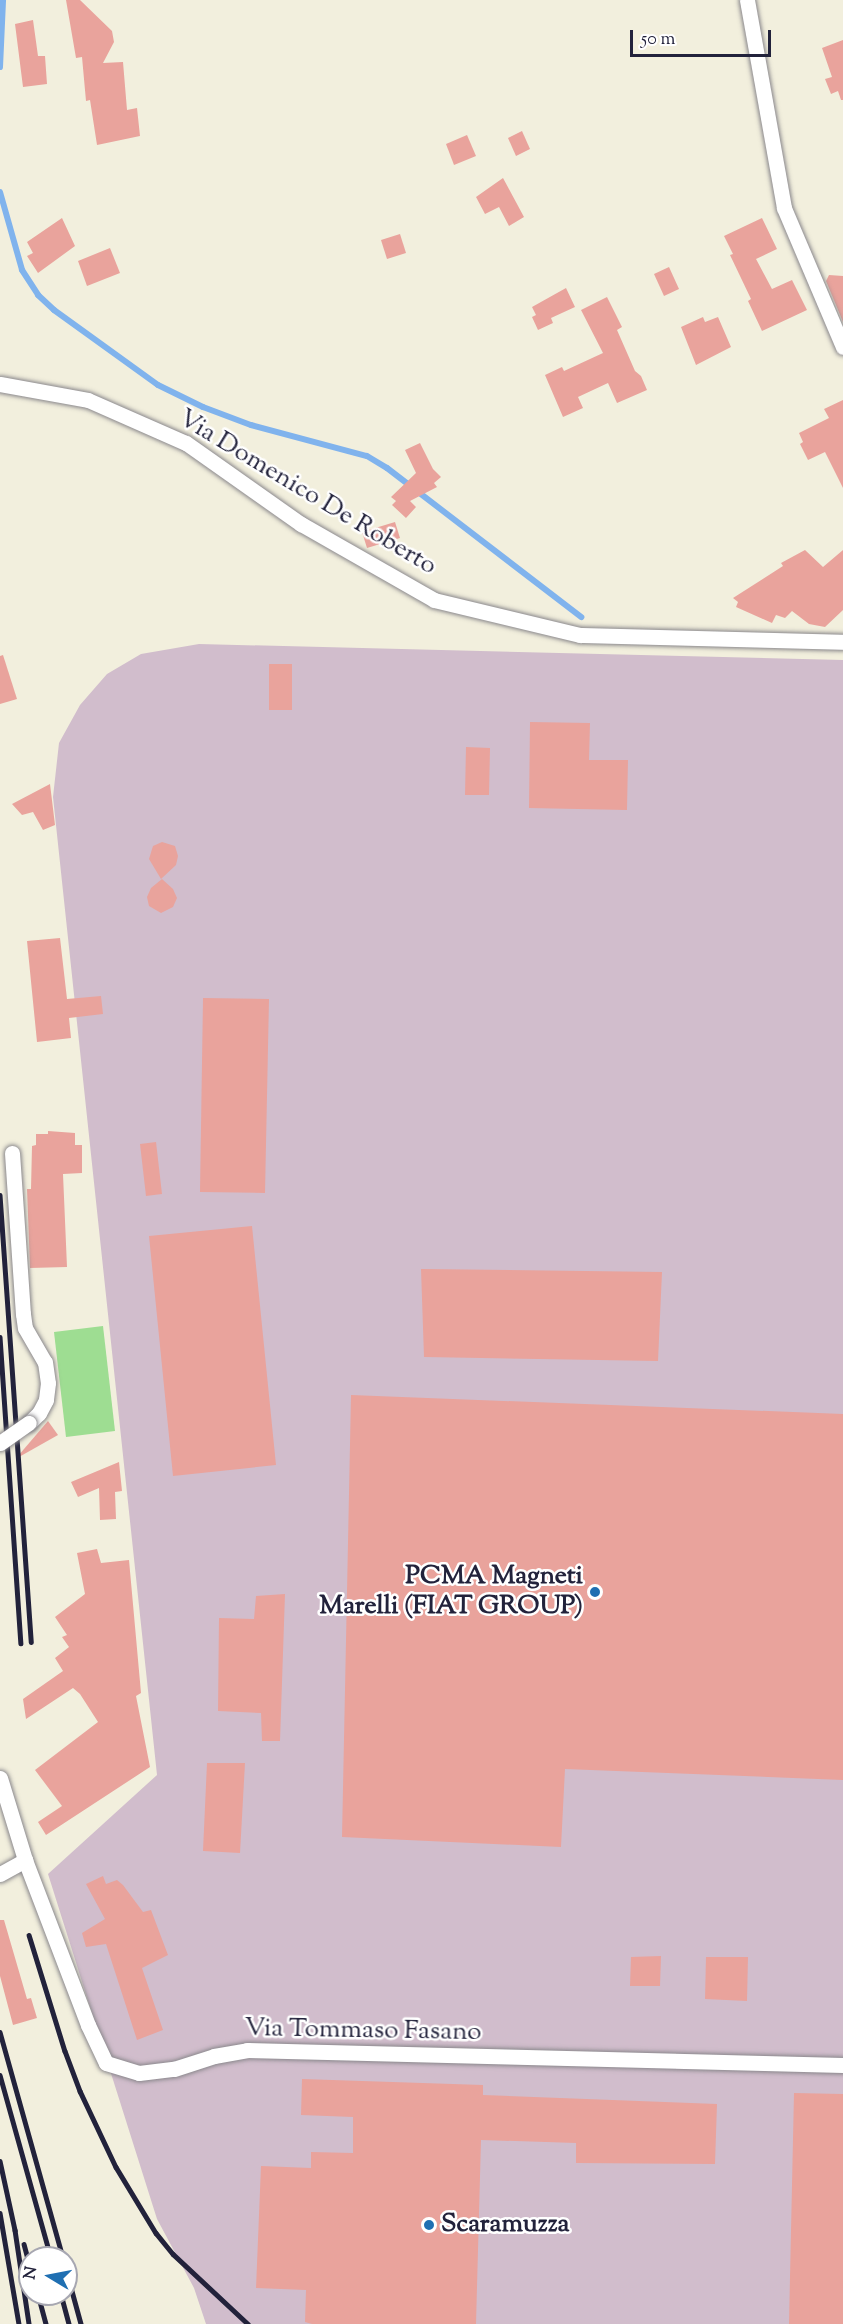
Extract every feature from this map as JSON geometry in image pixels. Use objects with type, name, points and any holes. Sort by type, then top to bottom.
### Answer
[{"type":"street","points":[[747,0],[784,208],[843,347]]},
{"type":"street","name":"Via Domenico De Roberto","points":[[0,384],[88,400],[186,443],[301,524],[434,600],[580,635],[843,642]]},
{"type":"street","points":[[0,1443],[29,1424],[39,1413],[46,1400],[48,1383],[45,1362],[25,1328],[22,1314],[12,1153]]},
{"type":"street","points":[[0,1778],[25,1860],[0,1874]]},
{"type":"street","name":"Via Tommaso Fasano","points":[[25,1860],[88,2025],[106,2063],[139,2073],[174,2069],[213,2056],[247,2050],[843,2065]]},
{"type":"shaded area","points":[[199,644],[843,660],[843,2324],[206,2324],[194,2288],[157,2219],[48,1874],[157,1775],[53,797],[59,743],[80,705],[107,674],[141,654]]},
{"type":"green space","points":[[103,1326],[115,1431],[66,1437],[54,1332]]},
{"type":"building","points":[[66,0],[80,0],[112,31],[114,42],[103,63],[123,62],[127,110],[137,108],[140,136],[97,145],[90,100],[86,101],[82,57],[76,58]]},
{"type":"building","points":[[33,20],[38,56],[45,56],[47,84],[23,87],[15,24]]},
{"type":"building","points":[[843,40],[843,100],[841,100],[838,91],[831,94],[825,79],[832,77],[822,48]]},
{"type":"building","points":[[522,131],[530,149],[516,156],[508,138]]},
{"type":"building","points":[[467,135],[476,156],[454,165],[446,144]]},
{"type":"building","points":[[503,178],[524,217],[509,226],[499,207],[485,214],[476,197]]},
{"type":"building","points":[[62,218],[75,246],[38,273],[27,256],[33,253],[27,242]]},
{"type":"building","points":[[762,218],[777,249],[756,259],[772,289],[792,280],[807,310],[762,331],[748,301],[751,299],[730,255],[733,254],[724,236]]},
{"type":"building","points":[[400,234],[406,253],[387,259],[381,240]]},
{"type":"building","points":[[110,248],[120,273],[87,286],[78,261]]},
{"type":"building","points":[[669,267],[679,289],[664,296],[654,274]]},
{"type":"building","points":[[829,275],[843,276],[843,322],[826,281]]},
{"type":"building","points":[[566,288],[575,307],[551,318],[553,323],[538,330],[532,317],[536,315],[532,307]]},
{"type":"building","points":[[607,297],[622,327],[617,330],[635,371],[641,376],[647,390],[617,403],[608,383],[578,397],[583,408],[563,417],[545,375],[562,367],[564,371],[603,353],[581,310]]},
{"type":"building","points":[[703,317],[705,322],[718,317],[731,347],[696,365],[681,327]]},
{"type":"building","points":[[843,400],[843,488],[825,452],[808,460],[800,444],[803,442],[799,433],[829,418],[824,409]]},
{"type":"building","points":[[420,443],[433,469],[441,477],[434,483],[437,487],[410,501],[416,507],[406,518],[392,505],[396,501],[391,497],[416,473],[405,450]]},
{"type":"building","points":[[395,522],[400,538],[367,548],[362,532]]},
{"type":"building","points":[[805,550],[823,567],[843,550],[843,610],[825,627],[809,624],[792,611],[785,618],[776,615],[772,623],[736,607],[738,602],[733,598],[783,566],[781,563]]},
{"type":"building","points":[[3,655],[17,699],[0,704],[0,656]]},
{"type":"building","points":[[269,664],[292,664],[292,710],[269,710]]},
{"type":"building","points":[[530,722],[590,723],[589,760],[628,760],[627,810],[529,808]]},
{"type":"building","points":[[466,747],[490,748],[489,795],[465,795]]},
{"type":"building","points":[[50,784],[55,825],[43,830],[33,812],[22,815],[12,804]]},
{"type":"building","points":[[162,842],[175,846],[178,856],[176,865],[161,879],[149,859],[153,846]]},
{"type":"building","points":[[162,879],[173,889],[177,898],[173,907],[161,913],[149,906],[147,897],[151,888]]},
{"type":"building","points":[[60,938],[67,999],[101,996],[103,1014],[69,1018],[71,1038],[37,1042],[27,941]]},
{"type":"building","points":[[203,998],[269,999],[265,1193],[200,1192]]},
{"type":"building","points":[[48,1131],[75,1133],[75,1145],[82,1145],[82,1173],[63,1174],[67,1267],[30,1268],[27,1189],[31,1189],[32,1146],[36,1145],[36,1134],[48,1134]]},
{"type":"building","points":[[156,1142],[162,1194],[146,1196],[140,1144]]},
{"type":"building","points":[[252,1226],[276,1465],[173,1476],[149,1236]]},
{"type":"building","points":[[421,1269],[662,1272],[658,1361],[424,1357]]},
{"type":"building","name":"PCMA Magneti Marelli (FIAT GROUP)","points":[[351,1395],[843,1414],[843,1780],[565,1769],[561,1847],[342,1837]]},
{"type":"building","points":[[48,1421],[58,1435],[19,1457],[18,1456]]},
{"type":"building","points":[[119,1462],[122,1491],[115,1492],[116,1519],[100,1520],[99,1488],[78,1497],[71,1482]]},
{"type":"building","points":[[97,1549],[101,1563],[129,1560],[141,1693],[136,1696],[150,1767],[46,1835],[38,1822],[62,1806],[35,1770],[98,1722],[80,1694],[73,1688],[26,1719],[23,1699],[63,1671],[55,1658],[69,1647],[62,1637],[67,1635],[55,1617],[85,1594],[77,1553]]},
{"type":"building","points":[[285,1594],[280,1741],[262,1741],[261,1713],[218,1711],[219,1618],[254,1619],[256,1596]]},
{"type":"building","points":[[207,1763],[245,1763],[240,1853],[203,1851]]},
{"type":"building","points":[[103,1876],[106,1884],[117,1880],[123,1885],[143,1912],[151,1910],[168,1955],[142,1968],[163,2030],[137,2040],[106,1944],[86,1947],[82,1933],[105,1919],[86,1884]]},
{"type":"building","points":[[0,1920],[4,1920],[27,1999],[31,1998],[37,2018],[13,2025],[0,1976]]},
{"type":"building","points":[[661,1956],[660,1986],[630,1986],[631,1957]]},
{"type":"building","points":[[706,1957],[748,1957],[747,2001],[705,1999]]},
{"type":"building","points":[[302,2079],[483,2085],[483,2095],[717,2104],[715,2164],[576,2163],[576,2143],[481,2140],[476,2324],[312,2324],[305,2322],[306,2290],[256,2288],[261,2166],[311,2168],[311,2152],[353,2153],[353,2117],[301,2115]]},
{"type":"building","points":[[794,2093],[843,2094],[843,2324],[789,2324]]},
{"type":"waterway","points":[[0,67],[3,0]]},
{"type":"waterway","points":[[0,192],[22,270],[38,295],[54,310],[158,385],[203,407],[251,425],[367,456],[387,468],[581,617]]},
{"type":"railway","points":[[0,1195],[31,1642]]},
{"type":"railway","points":[[0,1337],[21,1643]]},
{"type":"railway","points":[[29,1935],[65,2051],[80,2091],[116,2167],[156,2233],[173,2254],[248,2324]]},
{"type":"railway","points":[[0,2032],[60,2246]]},
{"type":"railway","points":[[0,2075],[48,2246]]},
{"type":"railway","points":[[0,2161],[15,2230],[29,2324]]},
{"type":"railway","points":[[0,2213],[19,2324]]},
{"type":"railway","points":[[41,2306],[46,2324]]},
{"type":"railway","points":[[64,2306],[69,2324]]},
{"type":"railway","points":[[76,2306],[81,2324]]},
{"type":"place","name":"PCMA Magneti Marelli (FIAT GROUP)","points":[[595,1592]]},
{"type":"place","name":"Scaramuzza","points":[[429,2225]]}]
